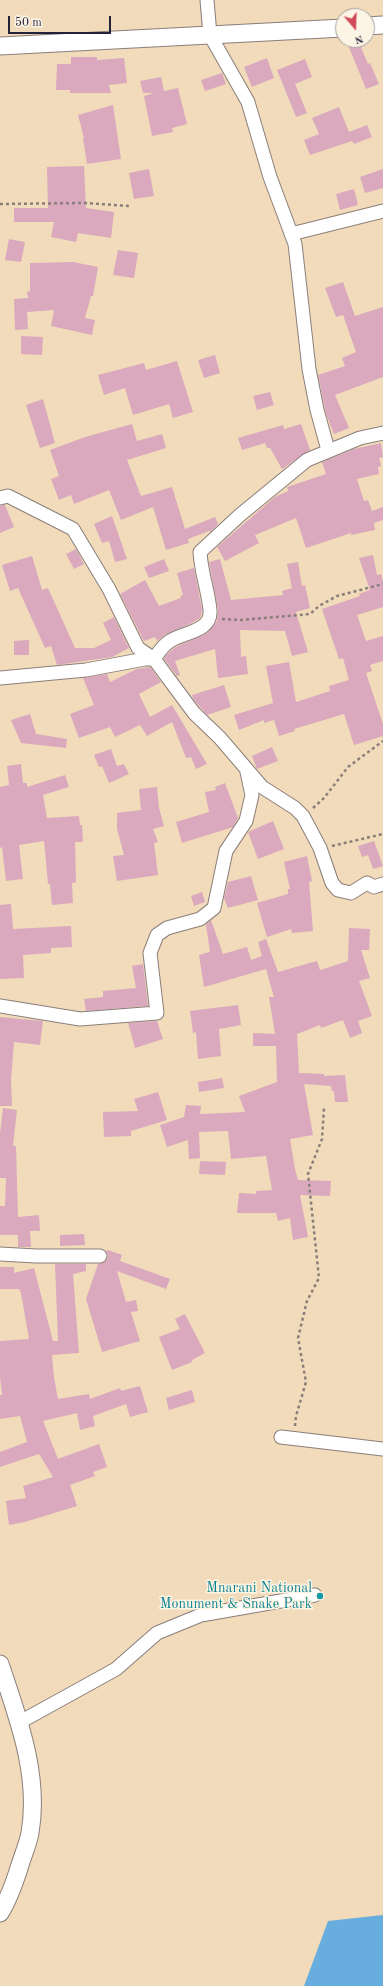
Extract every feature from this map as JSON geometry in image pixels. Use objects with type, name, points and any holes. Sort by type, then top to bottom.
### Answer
[{"type":"street","points":[[208,0],[210,35],[248,102],[270,177],[295,244],[309,369],[317,410],[328,450]]},
{"type":"street","points":[[0,46],[335,28]]},
{"type":"street","points":[[291,234],[383,211]]},
{"type":"street","points":[[154,659],[168,642],[203,626],[209,618],[210,610],[201,570],[200,552],[240,515],[307,460],[360,438],[383,432]]},
{"type":"street","points":[[0,498],[8,496],[73,529],[109,589],[138,648],[154,659],[194,713],[220,738],[262,787],[295,808],[303,816],[320,848],[332,883],[338,890],[352,893],[367,883],[374,886],[383,884]]},
{"type":"street","points":[[0,678],[86,670],[145,659],[154,659]]},
{"type":"street","points":[[0,1006],[80,1019],[157,1013],[150,953],[157,935],[167,928],[200,919],[214,908],[226,851],[246,821],[252,795],[247,770]]},
{"type":"street","points":[[0,1254],[100,1256]]},
{"type":"street","points":[[281,1437],[383,1449]]},
{"type":"street","points":[[20,1722],[116,1669],[157,1634],[201,1615],[315,1596]]},
{"type":"street","points":[[0,1664],[20,1722],[31,1773],[32,1812],[29,1834],[15,1882],[0,1913]]},
{"type":"path","points":[[0,204],[85,203],[129,206]]},
{"type":"path","points":[[209,618],[241,620],[310,614],[319,606],[337,596],[383,584]]},
{"type":"path","points":[[303,816],[324,798],[348,767],[383,741]]},
{"type":"path","points":[[320,848],[383,834]]},
{"type":"path","points":[[294,1438],[296,1416],[306,1382],[298,1338],[307,1301],[319,1278],[308,1174],[322,1139],[324,1108]]},
{"type":"water","points":[[383,1915],[383,1986],[304,1986],[328,1921]]},
{"type":"building","points":[[349,48],[361,48],[379,84],[366,89]]},
{"type":"building","points":[[71,57],[97,57],[97,60],[124,58],[127,83],[109,85],[111,93],[70,93],[70,90],[56,90],[57,64],[71,64]]},
{"type":"building","points":[[267,58],[274,78],[252,87],[244,67]]},
{"type":"building","points":[[305,59],[312,77],[295,84],[307,113],[296,117],[277,70]]},
{"type":"building","points":[[222,73],[226,84],[205,91],[201,80]]},
{"type":"building","points":[[161,77],[164,91],[178,88],[187,124],[172,128],[173,132],[152,136],[144,96],[154,93],[143,93],[140,81]]},
{"type":"building","points":[[113,105],[121,159],[87,164],[84,138],[78,115]]},
{"type":"building","points":[[339,107],[349,132],[367,125],[372,137],[354,144],[352,141],[310,155],[304,140],[319,134],[312,118]]},
{"type":"building","points":[[84,166],[86,208],[114,212],[111,238],[78,233],[76,242],[51,237],[54,222],[14,222],[14,208],[48,208],[47,167]]},
{"type":"building","points":[[149,169],[154,196],[134,199],[129,173]]},
{"type":"building","points":[[383,169],[383,188],[365,193],[360,177]]},
{"type":"building","points":[[354,189],[358,205],[340,210],[336,194]]},
{"type":"building","points":[[9,239],[25,242],[21,262],[5,260]]},
{"type":"building","points":[[118,250],[138,253],[134,278],[113,275]]},
{"type":"building","points":[[73,262],[98,267],[93,296],[91,296],[85,318],[95,320],[92,335],[51,326],[54,310],[27,312],[28,329],[15,330],[14,299],[28,298],[27,292],[30,291],[30,263]]},
{"type":"building","points":[[343,282],[355,316],[383,307],[383,377],[335,395],[349,428],[334,434],[326,414],[318,375],[345,366],[342,358],[356,352],[343,315],[336,317],[325,288]]},
{"type":"building","points":[[21,336],[43,337],[42,355],[21,354]]},
{"type":"building","points":[[215,355],[220,373],[204,378],[198,360]]},
{"type":"building","points":[[177,361],[193,412],[173,418],[169,404],[133,415],[125,388],[104,395],[98,375],[144,363],[146,370]]},
{"type":"building","points":[[270,392],[274,405],[257,410],[253,396]]},
{"type":"building","points":[[43,399],[55,443],[40,448],[26,405]]},
{"type":"building","points":[[132,424],[137,441],[162,434],[166,448],[127,460],[141,496],[172,487],[185,529],[215,517],[218,524],[210,532],[209,531],[188,539],[189,543],[166,550],[153,507],[121,520],[109,490],[74,504],[71,495],[59,500],[51,479],[59,476],[50,450],[85,437]]},
{"type":"building","points":[[301,424],[310,450],[282,469],[270,448],[267,448],[265,443],[242,450],[238,438],[283,425],[284,429]]},
{"type":"building","points":[[381,443],[383,457],[379,458],[381,466],[378,467],[379,474],[357,479],[364,501],[368,500],[372,511],[383,507],[383,520],[374,523],[375,530],[351,535],[351,533],[306,548],[296,518],[255,535],[259,543],[225,561],[217,547],[275,497],[288,491],[287,487],[326,474],[322,462],[354,449]]},
{"type":"building","points":[[5,505],[14,527],[0,533],[0,506]]},
{"type":"building","points":[[112,516],[127,559],[115,562],[109,541],[102,543],[94,524]]},
{"type":"building","points":[[76,549],[84,564],[74,569],[66,554]]},
{"type":"building","points":[[373,555],[377,575],[381,574],[383,582],[383,607],[357,615],[366,641],[383,636],[383,661],[370,665],[372,671],[366,673],[383,724],[383,736],[354,745],[344,714],[294,729],[295,731],[279,736],[274,720],[264,723],[264,720],[239,730],[234,715],[273,703],[266,666],[289,662],[296,702],[330,691],[329,686],[349,680],[343,658],[339,659],[322,609],[360,596],[359,594],[370,590],[359,558]]},
{"type":"building","points":[[32,556],[42,590],[48,588],[75,648],[94,648],[111,640],[103,623],[114,617],[129,648],[112,657],[57,665],[51,646],[45,648],[18,588],[10,591],[2,565]]},
{"type":"building","points":[[164,559],[169,571],[149,578],[144,567]]},
{"type":"building","points":[[220,559],[231,600],[283,595],[282,591],[292,588],[287,564],[298,562],[302,586],[305,585],[310,608],[296,612],[308,652],[292,656],[285,631],[240,630],[241,657],[246,656],[248,674],[218,678],[215,649],[175,661],[180,675],[177,676],[164,659],[165,656],[174,648],[207,633],[217,621],[218,609],[209,562]]},
{"type":"building","points":[[194,568],[202,610],[200,618],[166,634],[157,641],[155,637],[144,641],[120,594],[145,580],[159,606],[181,598],[180,596],[183,595],[177,573]]},
{"type":"building","points":[[29,640],[29,655],[14,655],[14,641]]},
{"type":"building","points":[[150,667],[161,682],[139,694],[150,717],[172,705],[207,764],[196,769],[191,757],[186,758],[172,722],[147,736],[140,725],[115,737],[110,727],[79,738],[70,714],[94,705],[83,678],[107,674],[110,682],[137,669]]},
{"type":"building","points":[[224,685],[231,707],[207,715],[194,700],[192,695]]},
{"type":"building","points":[[30,714],[36,734],[67,739],[66,748],[21,743],[11,720]]},
{"type":"building","points":[[272,747],[278,761],[257,769],[252,756]]},
{"type":"building","points":[[111,749],[117,766],[124,764],[129,774],[109,783],[102,766],[99,767],[94,755]]},
{"type":"building","points":[[21,764],[23,783],[27,783],[27,787],[65,775],[69,787],[43,795],[47,818],[79,816],[80,825],[82,825],[83,842],[75,842],[76,882],[72,883],[73,903],[52,905],[50,884],[48,884],[44,841],[19,845],[23,879],[6,881],[2,847],[0,848],[0,787],[9,785],[7,766]]},
{"type":"building","points":[[225,783],[238,818],[233,827],[182,843],[176,822],[209,812],[205,792],[216,790],[215,787]]},
{"type":"building","points":[[157,787],[159,808],[164,826],[153,829],[158,842],[154,843],[158,875],[117,881],[113,856],[124,855],[117,829],[117,813],[141,810],[139,789]]},
{"type":"building","points":[[273,821],[284,849],[258,859],[248,832]]},
{"type":"building","points":[[374,841],[383,866],[373,869],[368,855],[362,857],[358,846]]},
{"type":"building","points":[[307,856],[312,881],[309,882],[313,931],[292,933],[291,929],[267,937],[257,903],[288,894],[288,889],[290,889],[284,862]]},
{"type":"building","points":[[251,876],[258,900],[228,908],[224,898],[228,882]]},
{"type":"building","points":[[202,892],[205,902],[194,906],[191,896]]},
{"type":"building","points":[[11,904],[13,929],[71,926],[72,947],[51,948],[51,953],[23,955],[24,978],[0,979],[0,905]]},
{"type":"building","points":[[211,920],[223,954],[247,947],[251,960],[262,956],[258,942],[266,939],[278,972],[317,961],[320,970],[348,961],[349,928],[370,929],[369,950],[361,950],[370,978],[359,981],[372,1016],[358,1021],[362,1033],[350,1038],[343,1020],[321,1028],[320,1025],[297,1034],[299,1073],[324,1074],[324,1076],[345,1075],[348,1102],[335,1102],[334,1091],[332,1091],[331,1086],[304,1084],[313,1135],[290,1139],[298,1180],[331,1181],[330,1196],[300,1195],[308,1237],[293,1240],[290,1218],[278,1221],[276,1213],[237,1213],[239,1193],[256,1194],[256,1191],[272,1190],[266,1156],[231,1159],[228,1131],[199,1132],[200,1158],[189,1159],[188,1140],[167,1147],[160,1125],[184,1117],[186,1105],[201,1106],[200,1114],[245,1112],[239,1096],[277,1082],[276,1046],[253,1046],[253,1033],[275,1034],[269,997],[274,997],[266,969],[204,987],[199,955],[210,952],[206,925]]},
{"type":"building","points":[[143,964],[148,1006],[86,1011],[84,999],[103,997],[103,991],[136,988],[132,966]]},
{"type":"building","points":[[238,1005],[241,1025],[219,1029],[221,1056],[198,1059],[196,1032],[193,1033],[190,1011]]},
{"type":"building","points":[[0,1017],[43,1021],[40,1045],[14,1042],[11,1080],[12,1106],[0,1106]]},
{"type":"building","points":[[157,1021],[163,1039],[135,1048],[128,1023]]},
{"type":"building","points":[[222,1078],[224,1088],[199,1092],[198,1082]]},
{"type":"building","points":[[158,1092],[167,1120],[131,1131],[131,1136],[104,1137],[103,1112],[138,1111],[134,1099]]},
{"type":"building","points":[[3,1108],[17,1110],[13,1146],[16,1146],[18,1217],[39,1215],[40,1231],[30,1231],[31,1247],[18,1247],[18,1235],[0,1235],[0,1206],[5,1206],[6,1178],[0,1178],[0,1134]]},
{"type":"building","points":[[200,1161],[226,1162],[225,1175],[199,1174]]},
{"type":"building","points":[[84,1234],[85,1245],[60,1246],[60,1235]]},
{"type":"building","points":[[108,1250],[122,1255],[120,1261],[170,1279],[166,1289],[117,1271],[126,1302],[136,1300],[138,1311],[131,1312],[140,1341],[102,1352],[86,1299],[98,1264],[107,1260],[108,1256],[106,1251]]},
{"type":"building","points":[[55,1264],[86,1264],[86,1271],[73,1274],[79,1353],[52,1355],[58,1399],[89,1394],[90,1399],[120,1388],[121,1391],[140,1386],[148,1412],[130,1417],[126,1404],[93,1416],[95,1426],[80,1430],[77,1413],[43,1421],[58,1459],[99,1444],[107,1467],[93,1472],[95,1476],[70,1485],[77,1506],[25,1522],[9,1525],[6,1501],[26,1498],[23,1486],[53,1477],[39,1454],[0,1467],[0,1452],[27,1442],[20,1416],[0,1419],[0,1395],[2,1395],[0,1377],[0,1341],[29,1339],[21,1293],[19,1289],[0,1289],[0,1267],[14,1267],[14,1273],[34,1268],[53,1341],[58,1341]]},
{"type":"building","points":[[185,1314],[205,1353],[192,1360],[192,1362],[172,1370],[159,1337],[180,1329],[175,1319]]},
{"type":"building","points":[[192,1390],[195,1402],[169,1410],[166,1398]]},
{"type":"place","name":"Mnarani National Monument & Snake Park","points":[[320,1596]]}]
